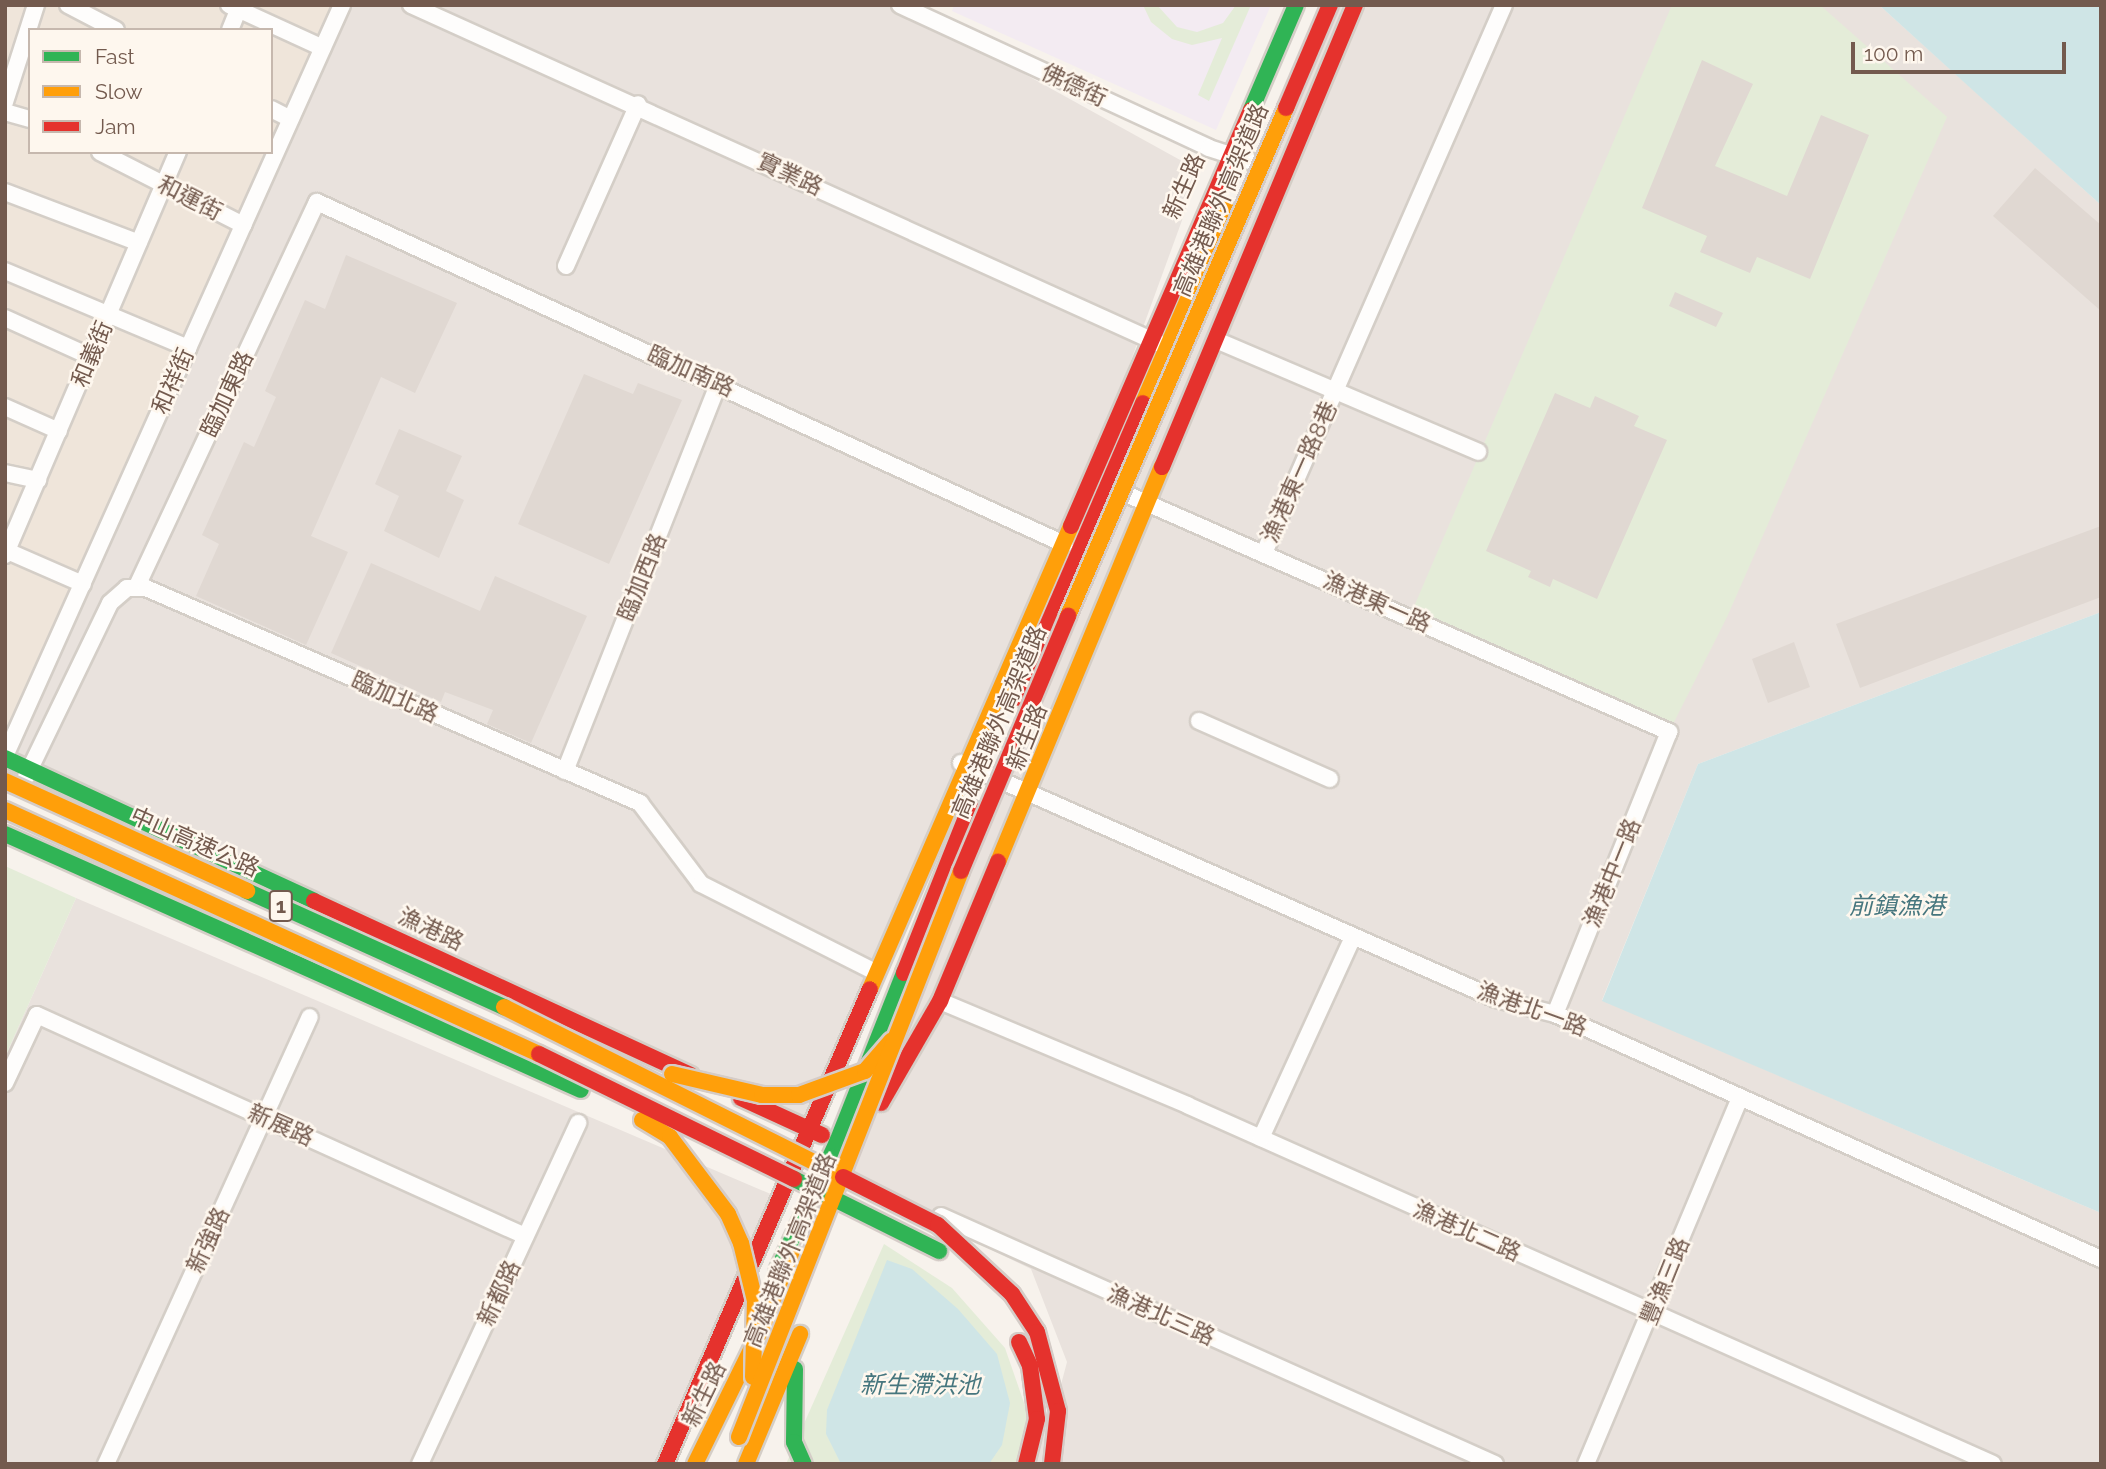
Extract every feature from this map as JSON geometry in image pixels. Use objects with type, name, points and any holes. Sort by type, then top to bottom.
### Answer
[{"type":"main road","name":"新生路","points":[[655,1464],[782,1180],[817,1133],[1094,480],[1147,338],[1288,5]]},
{"type":"main road","name":"新生路","points":[[1227,154],[1296,5]]},
{"type":"main road","name":"新生路","points":[[834,1168],[817,1133],[874,972],[972,768],[1060,542],[1167,347],[1317,5]]},
{"type":"main road","name":"高雄港聯外高架道路","points":[[727,1464],[911,1010],[990,796],[1330,5]]},
{"type":"main road","name":"高雄港聯外高架道路","points":[[845,1218],[1004,804],[1342,5]]},
{"type":"main road","name":"新生路","points":[[682,1464],[834,1168],[940,1001],[1029,793],[1355,5]]},
{"type":"main road","name":"漁港路","points":[[5,757],[817,1133]]},
{"type":"main road","name":"中山高速公路","points":[[5,781],[556,1031]]},
{"type":"main road","name":"1","points":[[5,810],[539,1054]]},
{"type":"main road","points":[[5,834],[819,1197]]},
{"type":"main road","name":"新生路","points":[[817,1133],[874,972]]},
{"type":"main road","points":[[556,1031],[696,1083],[762,1096],[799,1095],[838,1085],[865,1071],[911,1010]]},
{"type":"main road","points":[[556,1031],[938,1225],[977,1257],[1012,1294],[1049,1364],[1058,1411],[1052,1464]]},
{"type":"main road","points":[[539,1054],[932,1245],[998,1307],[1030,1366],[1037,1419],[1026,1464]]},
{"type":"main road","points":[[539,1054],[670,1137],[728,1214],[755,1301],[753,1379],[739,1437]]},
{"type":"main road","name":"新生路","points":[[665,1464],[782,1180]]},
{"type":"main road","name":"新生路","points":[[695,1464],[819,1197]]},
{"type":"main road","name":"高雄港聯外高架道路","points":[[746,1464],[803,1328],[791,1394],[794,1442],[804,1464]]},
{"type":"street","points":[[29,28],[36,5]]},
{"type":"street","points":[[68,5],[112,28]]},
{"type":"street","name":"和祥街","points":[[5,757],[342,5]]},
{"type":"street","name":"實業路","points":[[411,5],[638,104],[1167,347]]},
{"type":"street","name":"佛德街","points":[[900,5],[930,12],[1227,154],[1249,161]]},
{"type":"street","name":"漁港東一路8巷","points":[[1264,553],[1504,5]]},
{"type":"street","points":[[231,28],[236,7],[323,48]]},
{"type":"street","points":[[5,102],[28,30]]},
{"type":"street","points":[[566,266],[638,104]]},
{"type":"street","points":[[273,110],[291,119]]},
{"type":"street","points":[[5,112],[28,118]]},
{"type":"street","name":"和運街","points":[[104,154],[243,225]]},
{"type":"street","name":"和義街","points":[[6,552],[177,154]]},
{"type":"street","points":[[5,191],[139,243]]},
{"type":"street","name":"臨加南路","points":[[317,202],[719,383],[1060,542]]},
{"type":"street","name":"臨加東路","points":[[137,586],[317,202]]},
{"type":"street","points":[[5,271],[188,348]]},
{"type":"street","points":[[5,318],[91,357]]},
{"type":"street","points":[[1216,340],[1478,452]]},
{"type":"street","name":"臨加西路","points":[[565,771],[719,383]]},
{"type":"street","points":[[5,407],[59,431]]},
{"type":"street","points":[[5,473],[38,480]]},
{"type":"street","name":"漁港東一路","points":[[1094,480],[1669,732]]},
{"type":"street","points":[[6,552],[83,584]]},
{"type":"street","points":[[5,823],[110,603],[137,586]]},
{"type":"street","name":"臨加北路","points":[[137,586],[640,803],[701,884],[874,972]]},
{"type":"street","points":[[1199,720],[1330,779]]},
{"type":"street","name":"漁港中一路","points":[[1555,1014],[1669,732]]},
{"type":"street","name":"漁港北一路","points":[[972,768],[1496,999],[1555,1014],[2101,1259]]},
{"type":"street","points":[[1261,1138],[1353,937]]},
{"type":"street","name":"漁港北二路","points":[[940,1001],[1261,1138],[1651,1315],[1993,1464]]},
{"type":"street","name":"新展路","points":[[5,1083],[37,1015],[525,1237]]},
{"type":"street","name":"新強路","points":[[106,1464],[310,1017]]},
{"type":"street","name":"豐漁三路","points":[[1586,1464],[1651,1315],[1740,1097]]},
{"type":"street","name":"新都路","points":[[420,1464],[578,1123]]},
{"type":"street","name":"漁港北三路","points":[[834,1168],[1495,1464]]},
{"type":"shaded area","points":[[5,5],[342,5],[5,756]]},
{"type":"shaded area","points":[[342,5],[900,5],[1200,171],[1064,544],[809,1129],[5,756]]},
{"type":"shaded area","points":[[954,5],[1271,5],[1216,130],[952,11]]},
{"type":"shaded area","points":[[1337,5],[1879,5],[2101,205],[2101,612],[1698,764],[1602,1000],[2101,1213],[2101,1464],[1013,1464],[1051,1422],[1067,1362],[1031,1269],[842,1177]]},
{"type":"shaded area","points":[[76,898],[773,1195],[656,1464],[5,1464],[5,1057]]},
{"type":"green space","points":[[1143,5],[1157,5],[1177,27],[1197,32],[1223,23],[1236,5],[1251,5],[1209,101],[1198,95],[1222,38],[1192,45],[1172,39],[1151,22]]},
{"type":"green space","points":[[1672,5],[1820,5],[1947,117],[1727,617],[1669,732],[1410,616]]},
{"type":"green space","points":[[5,866],[76,898],[5,1057]]},
{"type":"green space","name":"新生滯洪池","points":[[884,1244],[952,1288],[1005,1348],[1031,1423],[1020,1464],[786,1464]]},
{"type":"water","points":[[1879,5],[2101,5],[2101,205],[1977,94]]},
{"type":"water","name":"前鎮漁港","points":[[2101,612],[2101,1213],[1602,1001],[1698,764]]},
{"type":"water","name":"新生滯洪池","points":[[887,1260],[912,1269],[958,1309],[997,1354],[1010,1403],[1002,1445],[989,1464],[841,1464],[826,1434],[827,1410]]},
{"type":"building","points":[[1702,60],[1753,84],[1715,166],[1787,196],[1821,115],[1869,135],[1810,279],[1757,257],[1750,273],[1700,252],[1707,236],[1642,208]]},
{"type":"building","points":[[2035,168],[2101,225],[2101,311],[1993,216]]},
{"type":"building","points":[[346,255],[457,303],[415,393],[381,377],[311,536],[348,552],[306,645],[196,596],[219,544],[202,535],[244,442],[254,447],[276,397],[265,391],[305,300],[325,309]]},
{"type":"building","points":[[1675,292],[1723,313],[1716,327],[1669,306]]},
{"type":"building","points":[[584,374],[633,394],[638,383],[682,400],[609,564],[518,524]]},
{"type":"building","points":[[1555,393],[1590,408],[1595,396],[1639,416],[1634,426],[1667,440],[1597,599],[1553,579],[1550,587],[1528,577],[1531,571],[1486,551]]},
{"type":"building","points":[[399,429],[462,456],[446,491],[464,500],[439,558],[384,531],[399,496],[375,484]]},
{"type":"building","points":[[2101,526],[2101,597],[1860,688],[1836,624]]},
{"type":"building","points":[[371,563],[480,611],[495,576],[587,616],[531,743],[487,724],[493,710],[445,692],[441,702],[331,653]]},
{"type":"building","points":[[1794,642],[1810,687],[1768,703],[1752,659]]},
{"type":"traffic: fast","points":[[1251,110],[1296,5]]},
{"type":"traffic: fast","points":[[5,758],[314,901]]},
{"type":"traffic: fast","points":[[5,834],[581,1090]]},
{"type":"traffic: fast","points":[[247,891],[504,1007]]},
{"type":"traffic: fast","points":[[778,1269],[837,1142],[904,973]]},
{"type":"traffic: fast","points":[[794,1179],[939,1251]]},
{"type":"traffic: fast","points":[[795,1369],[794,1442],[804,1464]]},
{"type":"traffic: slow","points":[[1068,616],[1286,108]]},
{"type":"traffic: slow","points":[[1143,403],[1227,209]]},
{"type":"traffic: slow","points":[[998,862],[1162,467]]},
{"type":"traffic: slow","points":[[870,989],[1071,526]]},
{"type":"traffic: slow","points":[[5,781],[247,891]]},
{"type":"traffic: slow","points":[[5,810],[539,1054]]},
{"type":"traffic: slow","points":[[739,1437],[961,871]]},
{"type":"traffic: slow","points":[[504,1007],[843,1177]]},
{"type":"traffic: slow","points":[[672,1074],[762,1095],[799,1095],[865,1071],[891,1041]]},
{"type":"traffic: slow","points":[[642,1120],[670,1137],[728,1214],[741,1243],[755,1301],[753,1377]]},
{"type":"traffic: slow","points":[[695,1464],[797,1256]]},
{"type":"traffic: slow","points":[[746,1464],[800,1334]]},
{"type":"traffic: jam","points":[[1286,108],[1330,5]]},
{"type":"traffic: jam","points":[[1162,467],[1355,5]]},
{"type":"traffic: jam","points":[[1071,526],[1251,110]]},
{"type":"traffic: jam","points":[[1016,698],[1143,403]]},
{"type":"traffic: jam","points":[[961,871],[1068,616]]},
{"type":"traffic: jam","points":[[904,973],[970,807]]},
{"type":"traffic: jam","points":[[881,1103],[940,1001],[998,862]]},
{"type":"traffic: jam","points":[[314,901],[691,1075]]},
{"type":"traffic: jam","points":[[665,1464],[870,989]]},
{"type":"traffic: jam","points":[[539,1054],[794,1179]]},
{"type":"traffic: jam","points":[[741,1098],[822,1135]]},
{"type":"traffic: jam","points":[[843,1177],[938,1225],[1012,1294],[1037,1332],[1058,1411],[1052,1464]]},
{"type":"traffic: jam","points":[[1019,1342],[1030,1366],[1037,1419],[1026,1464]]}]
